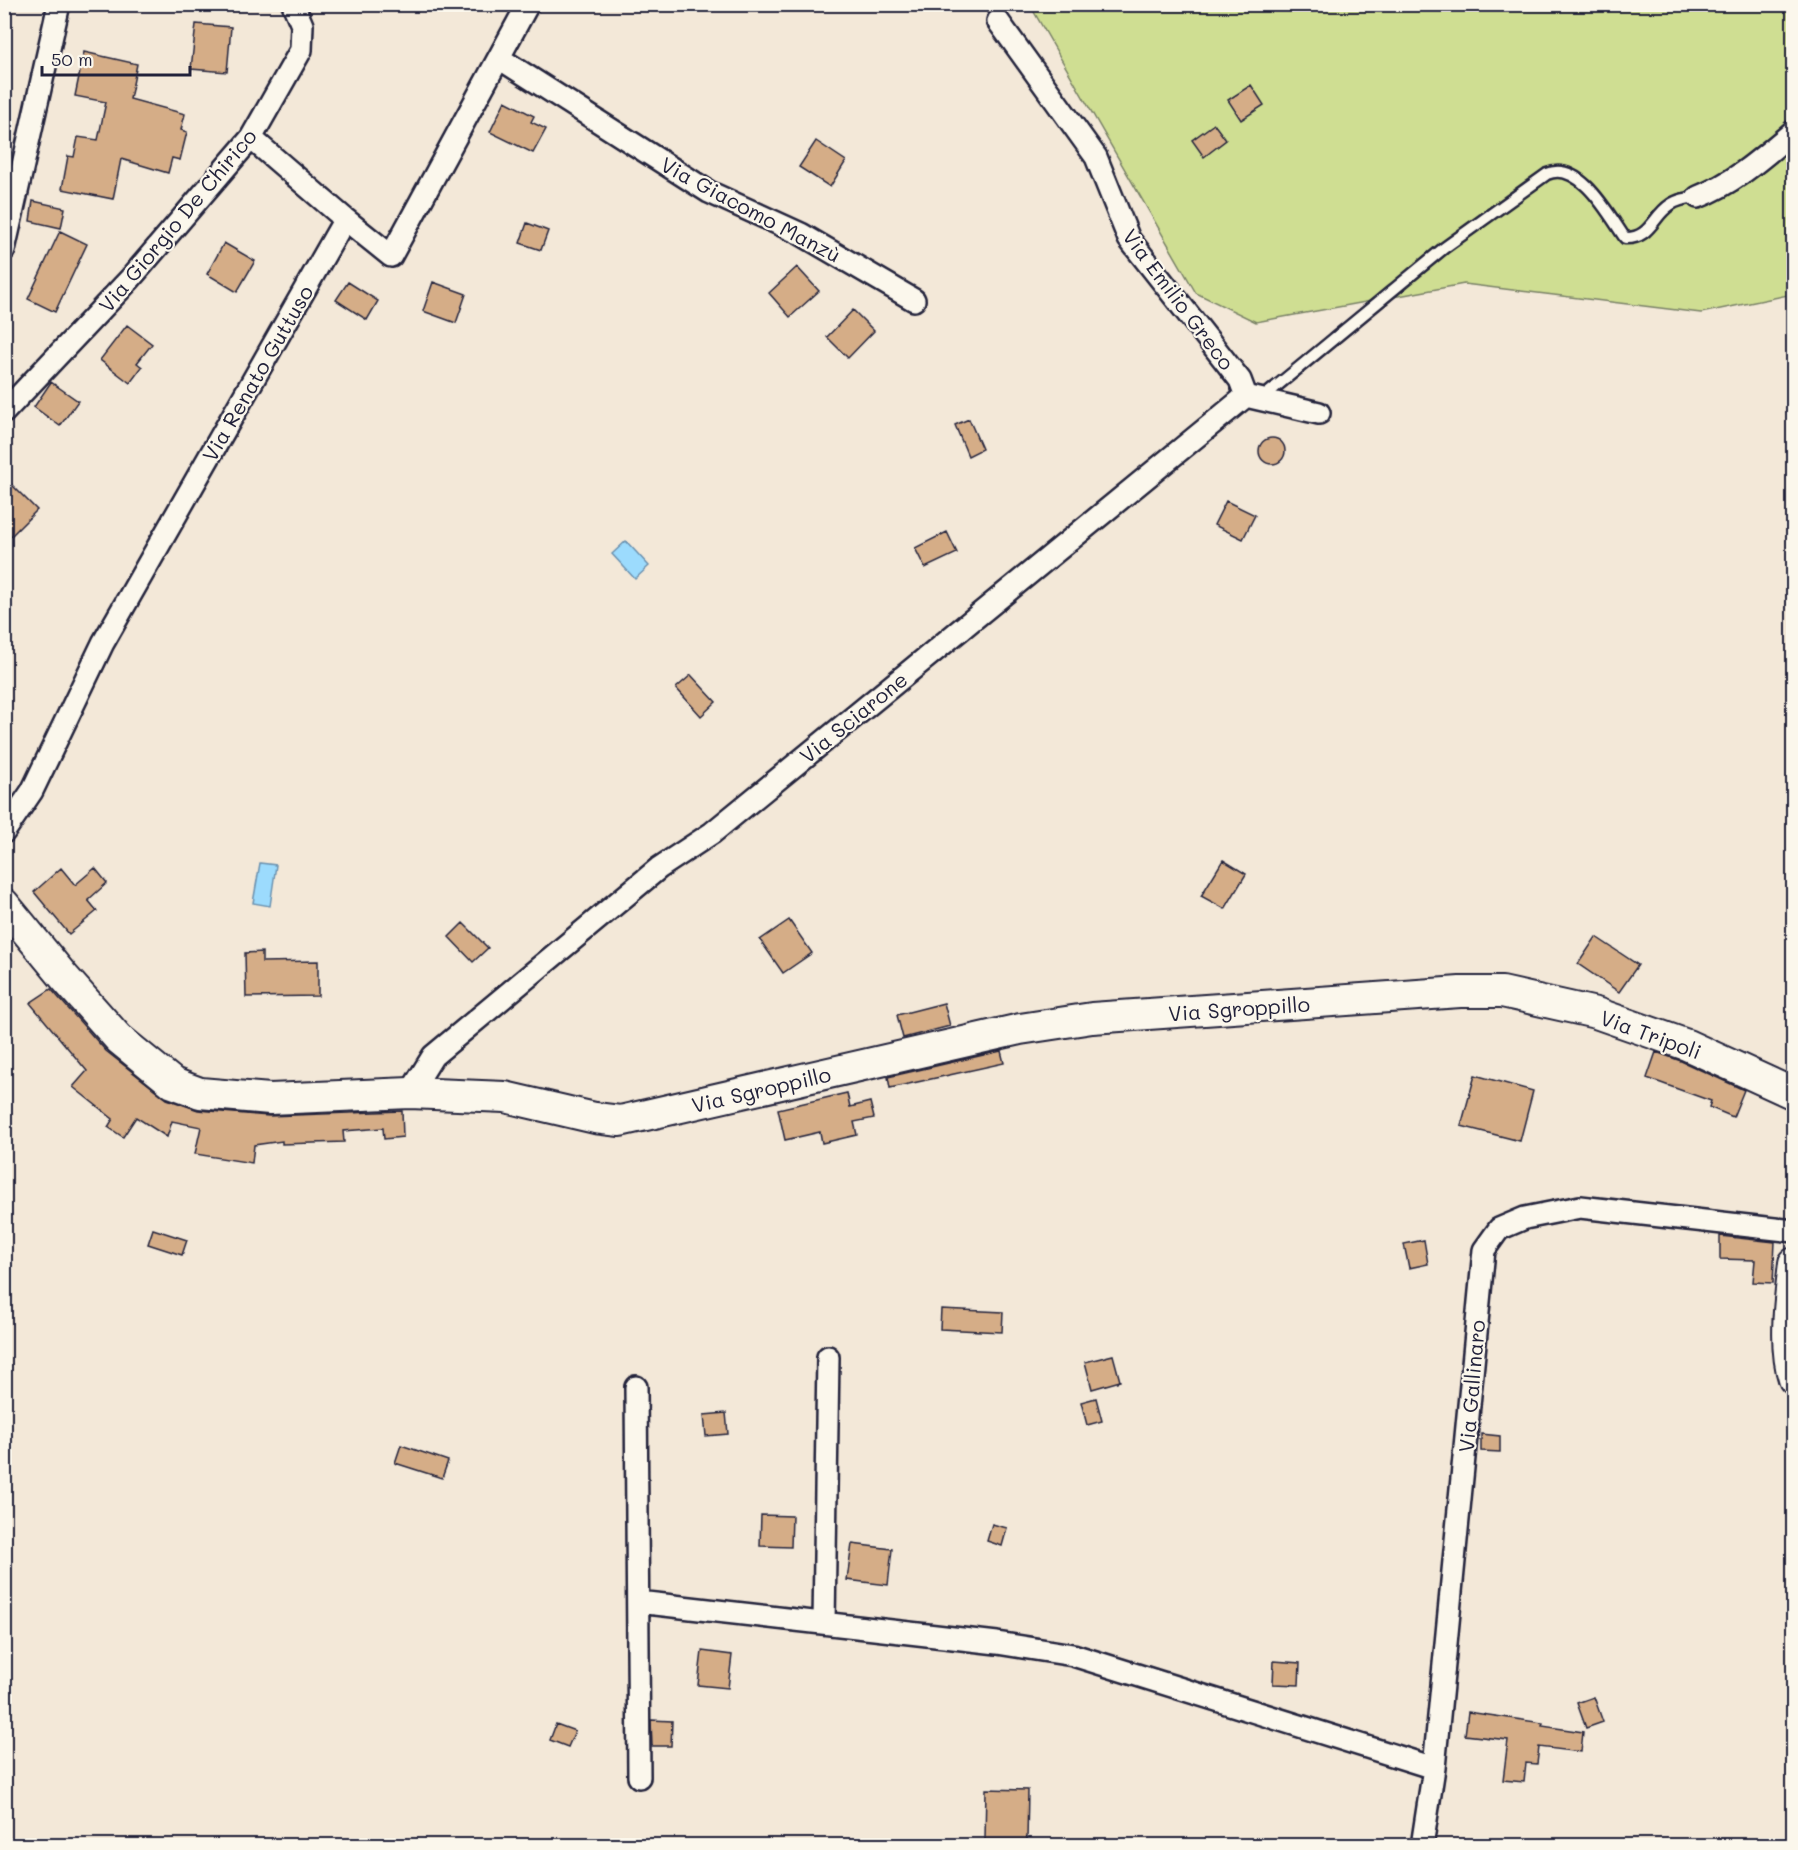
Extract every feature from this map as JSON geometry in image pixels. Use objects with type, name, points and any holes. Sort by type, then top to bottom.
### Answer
[{"type":"main road","name":"Via Sgroppillo","points":[[4,904],[119,1040],[173,1083],[200,1093],[270,1099],[410,1094],[505,1097],[595,1118],[620,1121],[1054,1023],[1104,1017],[1449,993],[1502,992]]},
{"type":"main road","name":"Via Tripoli","points":[[1502,992],[1596,1013],[1677,1041],[1794,1094]]},
{"type":"main road","points":[[1794,1263],[1790,1302],[1789,1353],[1794,1379]]},
{"type":"street","points":[[4,250],[59,4]]},
{"type":"street","name":"Via Giorgio De Chirico","points":[[7,403],[130,279],[250,138],[301,50],[302,25],[293,4]]},
{"type":"street","points":[[250,138],[391,256],[528,4]]},
{"type":"street","name":"Via Emilio Greco","points":[[998,21],[1096,157],[1129,239],[1253,398]]},
{"type":"street","name":"Via Giacomo Manzù","points":[[499,58],[709,192],[801,234],[914,300]]},
{"type":"street","points":[[1698,197],[1731,181],[1794,131]]},
{"type":"street","name":"Via Renato Guttuso","points":[[4,832],[32,791],[103,643],[345,219]]},
{"type":"street","points":[[1253,398],[1319,413]]},
{"type":"street","name":"Via Sciarone","points":[[410,1094],[433,1056],[659,868],[712,833],[1253,398]]},
{"type":"street","name":"Via Gallinaro","points":[[1422,1845],[1434,1768],[1484,1250],[1499,1229],[1525,1218],[1580,1207],[1794,1231]]},
{"type":"street","points":[[824,1623],[828,1357]]},
{"type":"street","points":[[636,1387],[639,1777]]},
{"type":"street","points":[[638,1602],[997,1643],[1073,1655],[1434,1768]]},
{"type":"lane","points":[[1253,398],[1444,248],[1547,174],[1556,171],[1569,173],[1584,183],[1625,238],[1634,238],[1647,232],[1670,205],[1684,199],[1698,197]]},
{"type":"green space","points":[[1030,5],[1793,5],[1793,294],[1701,313],[1464,284],[1256,322],[1196,293]]},
{"type":"water","points":[[626,541],[649,566],[635,579],[612,554]]},
{"type":"water","points":[[260,863],[276,865],[270,906],[253,903]]},
{"type":"building","points":[[196,24],[231,27],[227,72],[191,69]]},
{"type":"building","points":[[84,52],[137,64],[130,99],[185,114],[181,130],[187,132],[180,160],[172,158],[168,173],[121,159],[113,199],[62,189],[68,156],[74,157],[78,137],[98,140],[106,102],[75,96]]},
{"type":"building","points":[[1251,85],[1264,105],[1241,120],[1228,100]]},
{"type":"building","points":[[505,101],[534,116],[531,122],[546,129],[533,153],[490,132]]},
{"type":"building","points":[[1214,124],[1226,140],[1204,157],[1192,140]]},
{"type":"building","points":[[816,141],[846,161],[830,187],[799,167]]},
{"type":"building","points":[[33,201],[65,208],[61,228],[30,221]]},
{"type":"building","points":[[527,223],[548,231],[541,250],[520,243]]},
{"type":"building","points":[[60,231],[87,244],[55,312],[28,299]]},
{"type":"building","points":[[224,243],[255,261],[237,292],[207,274]]},
{"type":"building","points":[[797,267],[819,291],[790,317],[769,293]]},
{"type":"building","points":[[348,282],[378,301],[367,320],[336,300]]},
{"type":"building","points":[[433,282],[466,294],[456,323],[423,311]]},
{"type":"building","points":[[853,310],[874,331],[848,358],[827,337]]},
{"type":"building","points":[[127,325],[152,344],[137,363],[142,367],[130,383],[100,360]]},
{"type":"building","points":[[51,382],[78,401],[60,426],[34,407]]},
{"type":"building","points":[[969,419],[982,449],[968,456],[955,425]]},
{"type":"building","points":[[1272,438],[1281,442],[1285,451],[1281,460],[1272,464],[1263,460],[1259,451],[1263,442]]},
{"type":"building","points":[[4,477],[37,510],[4,543]]},
{"type":"building","points":[[1226,501],[1255,515],[1243,539],[1214,525]]},
{"type":"building","points":[[947,532],[957,553],[925,568],[915,548]]},
{"type":"building","points":[[691,675],[716,702],[701,716],[676,688]]},
{"type":"building","points":[[1223,860],[1246,874],[1225,909],[1201,896]]},
{"type":"building","points":[[61,868],[75,885],[95,868],[107,883],[88,900],[97,911],[69,934],[34,892]]},
{"type":"building","points":[[789,920],[812,953],[783,973],[760,940]]},
{"type":"building","points":[[463,923],[488,948],[473,962],[449,937]]},
{"type":"building","points":[[1596,937],[1638,965],[1619,992],[1578,964]]},
{"type":"building","points":[[262,952],[262,962],[318,961],[318,996],[246,997],[245,953]]},
{"type":"building","points":[[51,989],[106,1051],[167,1099],[198,1110],[269,1116],[402,1111],[403,1137],[384,1139],[383,1128],[343,1131],[344,1142],[282,1144],[282,1141],[254,1145],[252,1163],[195,1154],[201,1127],[172,1121],[167,1137],[136,1117],[123,1137],[108,1127],[113,1119],[73,1087],[87,1071],[30,1003]]},
{"type":"building","points":[[944,1003],[950,1026],[903,1038],[897,1015]]},
{"type":"building","points":[[1001,1051],[1004,1063],[890,1088],[888,1077]]},
{"type":"building","points":[[1656,1052],[1744,1090],[1733,1117],[1709,1107],[1711,1101],[1647,1078]]},
{"type":"building","points":[[1475,1075],[1533,1091],[1520,1141],[1461,1126]]},
{"type":"building","points":[[847,1093],[850,1107],[870,1102],[874,1118],[854,1122],[857,1135],[822,1143],[820,1132],[785,1140],[778,1109]]},
{"type":"building","points":[[153,1229],[187,1240],[182,1255],[148,1244]]},
{"type":"building","points":[[1720,1236],[1775,1242],[1773,1283],[1753,1282],[1755,1260],[1720,1259]]},
{"type":"building","points":[[1424,1240],[1428,1264],[1409,1268],[1404,1244]]},
{"type":"building","points":[[941,1309],[1003,1312],[1002,1332],[940,1329]]},
{"type":"building","points":[[1113,1355],[1120,1381],[1092,1389],[1085,1362]]},
{"type":"building","points":[[1096,1398],[1102,1421],[1087,1425],[1081,1402]]},
{"type":"building","points":[[726,1413],[728,1434],[706,1436],[704,1415]]},
{"type":"building","points":[[1481,1434],[1500,1436],[1500,1452],[1481,1451]]},
{"type":"building","points":[[401,1445],[448,1461],[442,1478],[395,1463]]},
{"type":"building","points":[[761,1515],[792,1516],[791,1547],[760,1546]]},
{"type":"building","points":[[992,1524],[1007,1528],[1002,1546],[987,1541]]},
{"type":"building","points":[[852,1544],[892,1549],[888,1585],[847,1580]]},
{"type":"building","points":[[702,1651],[732,1655],[728,1688],[698,1685]]},
{"type":"building","points":[[1274,1661],[1300,1663],[1299,1685],[1273,1684]]},
{"type":"building","points":[[1594,1697],[1603,1722],[1586,1728],[1577,1703]]},
{"type":"building","points":[[1468,1712],[1543,1723],[1542,1726],[1583,1732],[1581,1752],[1539,1747],[1537,1764],[1526,1763],[1524,1782],[1503,1780],[1508,1740],[1465,1735]]},
{"type":"building","points":[[651,1720],[672,1721],[671,1746],[652,1746]]},
{"type":"building","points":[[556,1724],[575,1731],[568,1747],[550,1740]]},
{"type":"building","points":[[986,1789],[1028,1790],[1027,1840],[985,1840]]}]
